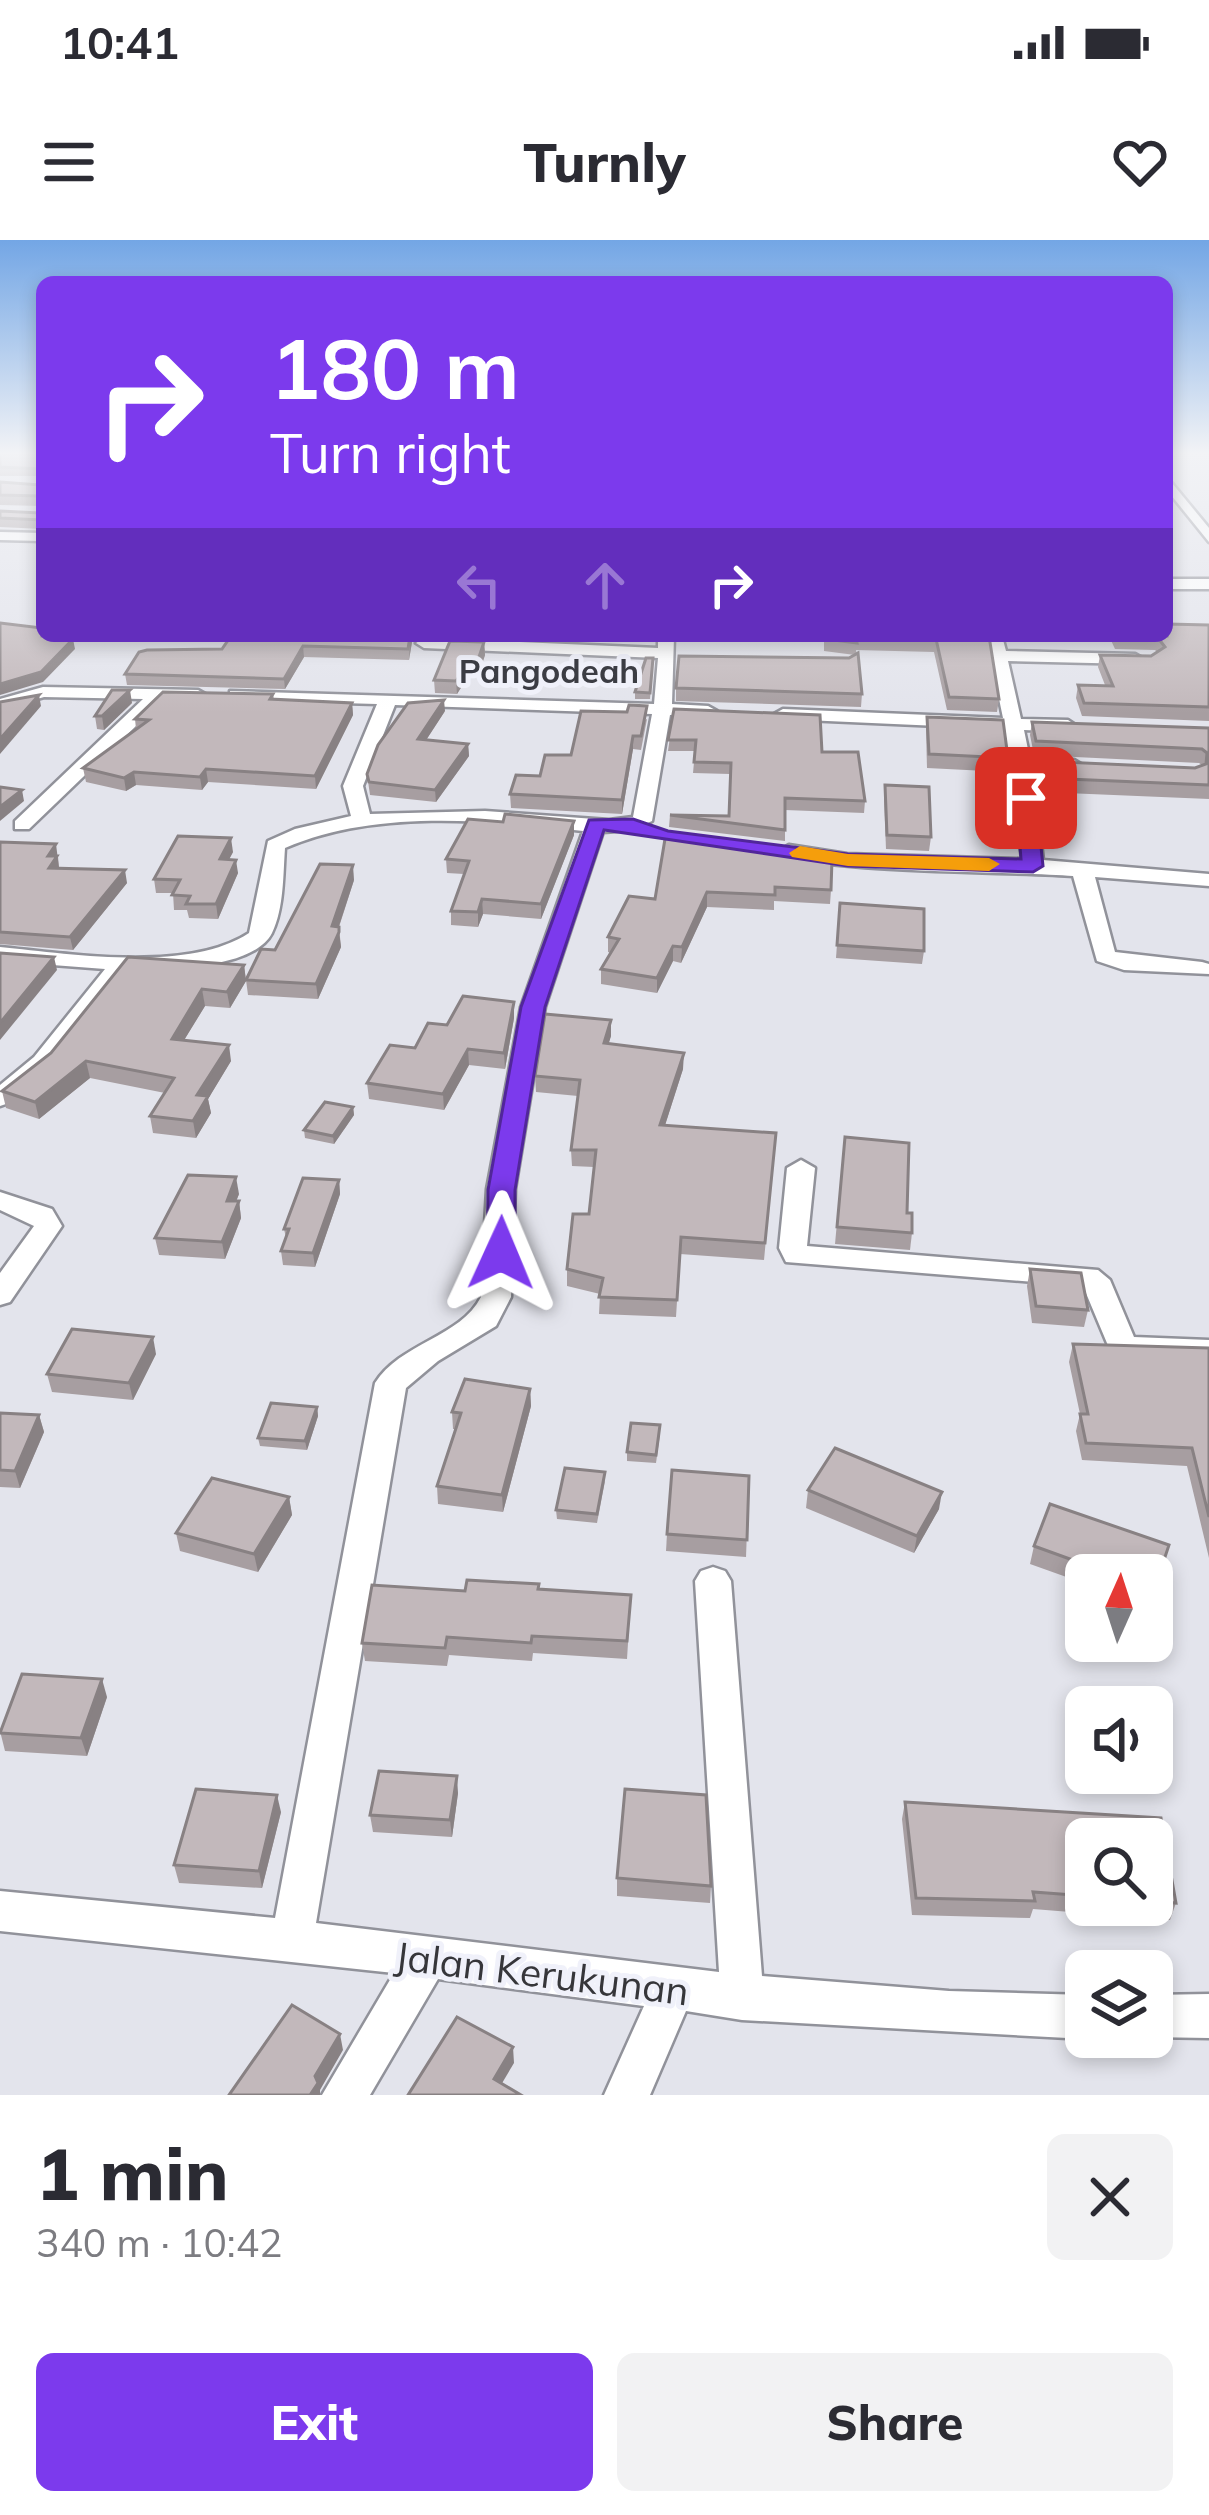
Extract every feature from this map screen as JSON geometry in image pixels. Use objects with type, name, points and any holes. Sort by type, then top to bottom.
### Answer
[{"type":"street","points":[[1173,584],[1209,584]]},
{"type":"street","points":[[424,644],[666,649],[690,659]]},
{"type":"street","points":[[1033,866],[1016,724],[998,646],[1149,659]]},
{"type":"street","points":[[633,825],[642,821],[646,800],[658,709],[668,680],[666,649]]},
{"type":"street","points":[[0,688],[730,712]]},
{"type":"street","points":[[0,705],[43,692]]},
{"type":"street","points":[[22,825],[159,694]]},
{"type":"street","points":[[362,822],[352,786],[388,699]]},
{"type":"street","points":[[754,713],[1080,726]]},
{"type":"street","points":[[1022,764],[1086,766]]},
{"type":"street","points":[[0,954],[122,964],[239,949],[256,939],[263,927],[275,845],[292,836],[362,822],[488,816],[633,825],[664,837]]},
{"type":"street","points":[[291,1942],[391,1383],[427,1352],[485,1319],[496,1297],[502,1190],[533,1007],[596,824]]},
{"type":"street","points":[[760,846],[848,860],[1033,866],[1209,880]]},
{"type":"street","points":[[1082,870],[1106,956],[1124,963],[1202,969]]},
{"type":"street","points":[[0,1098],[43,1062],[122,964]]},
{"type":"street","points":[[801,1168],[796,1255],[1088,1277],[1095,1280],[1124,1347],[1209,1351]]},
{"type":"street","points":[[0,1201],[42,1215],[48,1226],[0,1295]]},
{"type":"street","points":[[713,1581],[742,1999]]},
{"type":"street","name":"Jalan Kerukunan","points":[[0,1911],[117,1919],[742,1999],[971,2017],[1065,2017]]},
{"type":"street","points":[[345,2095],[426,1960]]},
{"type":"street","points":[[626,2095],[674,1988]]},
{"type":"street","points":[[1173,2017],[1209,2016]]},
{"type":"building","points":[[0,623],[36,627],[36,642],[70,642],[41,672],[0,684]]},
{"type":"building","points":[[1173,624],[1209,625],[1209,707],[1084,703],[1078,685],[1113,686],[1100,655],[1151,656],[1165,647],[1161,642],[1173,642]]},
{"type":"building","points":[[227,642],[409,642],[408,649],[303,646],[284,679],[125,674],[139,652],[222,649]]},
{"type":"building","points":[[450,642],[484,642],[477,663],[469,662],[456,681],[434,680]]},
{"type":"building","points":[[937,642],[990,642],[999,699],[949,697]]},
{"type":"building","points":[[858,653],[862,694],[676,688],[679,656],[849,658]]},
{"type":"building","points":[[646,658],[653,658],[650,693],[635,692]]},
{"type":"building","points":[[112,690],[130,690],[102,716],[95,716]]},
{"type":"building","points":[[163,692],[273,694],[270,699],[352,703],[315,776],[206,769],[200,777],[134,772],[124,778],[83,768],[149,720],[135,719]]},
{"type":"building","points":[[39,695],[0,739],[0,702]]},
{"type":"building","points":[[444,700],[418,739],[468,744],[435,790],[369,782],[367,774],[378,745],[408,703]]},
{"type":"building","points":[[629,705],[647,706],[641,736],[633,736],[622,800],[510,794],[516,775],[540,776],[545,755],[571,755],[581,711],[627,712]]},
{"type":"building","points":[[674,709],[820,715],[822,752],[858,752],[865,801],[785,798],[785,830],[670,815],[729,816],[731,763],[694,762],[696,740],[668,740]]},
{"type":"building","points":[[927,717],[1003,720],[1008,758],[929,754]]},
{"type":"building","points":[[1032,722],[1209,728],[1209,785],[1044,778],[1041,761],[1195,768],[1206,764],[1207,753],[1202,749],[1036,741]]},
{"type":"building","points":[[885,785],[929,787],[931,837],[887,835]]},
{"type":"building","points":[[0,787],[22,790],[0,807]]},
{"type":"building","points":[[505,814],[574,821],[541,904],[482,899],[478,912],[451,911],[469,861],[446,859],[468,819],[503,822]]},
{"type":"building","points":[[666,833],[824,853],[824,859],[832,859],[831,890],[775,887],[775,895],[707,892],[682,947],[673,946],[657,978],[601,969],[619,939],[608,937],[629,896],[655,899]]},
{"type":"building","points":[[178,836],[231,838],[220,859],[236,860],[216,904],[186,904],[190,896],[172,895],[180,880],[154,879]]},
{"type":"building","points":[[0,842],[56,844],[48,856],[57,856],[49,868],[125,870],[70,937],[0,932]]},
{"type":"building","points":[[320,864],[353,865],[332,926],[339,927],[339,932],[316,984],[246,980],[261,949],[275,950]]},
{"type":"building","points":[[840,903],[924,909],[924,951],[837,945]]},
{"type":"building","points":[[0,953],[54,957],[0,1023]]},
{"type":"building","points":[[128,957],[244,965],[227,992],[202,989],[172,1039],[229,1045],[197,1095],[208,1096],[193,1121],[150,1116],[174,1078],[86,1061],[35,1102],[2,1091],[51,1053]]},
{"type":"building","points":[[463,996],[514,1002],[504,1053],[468,1049],[443,1094],[367,1083],[390,1045],[415,1048],[428,1023],[447,1025]]},
{"type":"building","points":[[545,1014],[611,1020],[604,1043],[684,1053],[660,1125],[776,1133],[765,1243],[681,1237],[677,1300],[599,1297],[603,1278],[567,1269],[573,1214],[589,1214],[596,1150],[571,1150],[580,1080],[535,1076]]},
{"type":"building","points":[[325,1102],[353,1107],[333,1136],[304,1130]]},
{"type":"building","points":[[845,1137],[909,1143],[907,1213],[912,1213],[912,1233],[837,1227]]},
{"type":"building","points":[[188,1175],[236,1177],[227,1201],[239,1201],[222,1242],[155,1238]]},
{"type":"building","points":[[303,1178],[339,1180],[313,1253],[281,1251],[289,1229],[284,1229]]},
{"type":"building","points":[[1030,1269],[1081,1273],[1088,1310],[1036,1306]]},
{"type":"building","points":[[72,1329],[153,1337],[129,1383],[47,1374]]},
{"type":"building","points":[[1073,1344],[1209,1348],[1209,1517],[1192,1448],[1086,1443],[1080,1414],[1088,1414]]},
{"type":"building","points":[[465,1379],[530,1389],[502,1495],[437,1486],[461,1413],[452,1412]]},
{"type":"building","points":[[271,1403],[317,1407],[305,1441],[258,1438]]},
{"type":"building","points":[[0,1413],[39,1415],[15,1471],[0,1470]]},
{"type":"building","points":[[631,1423],[660,1425],[656,1455],[627,1452]]},
{"type":"building","points":[[835,1448],[942,1492],[917,1536],[808,1490]]},
{"type":"building","points":[[565,1468],[605,1472],[597,1514],[556,1510]]},
{"type":"building","points":[[672,1470],[749,1476],[747,1540],[667,1534]]},
{"type":"building","points":[[212,1478],[289,1497],[254,1554],[176,1533]]},
{"type":"building","points":[[1050,1504],[1169,1545],[1166,1554],[1065,1557],[1034,1546]]},
{"type":"building","points":[[467,1580],[631,1595],[627,1641],[532,1636],[531,1643],[447,1637],[445,1648],[362,1643],[372,1585],[465,1591]]},
{"type":"building","points":[[22,1674],[102,1679],[81,1738],[0,1733]]},
{"type":"building","points":[[379,1771],[457,1776],[450,1820],[370,1815]]},
{"type":"building","points":[[196,1789],[277,1795],[259,1871],[174,1865]]},
{"type":"building","points":[[625,1789],[706,1795],[711,1886],[617,1878]]},
{"type":"building","points":[[905,1802],[1161,1818],[1065,1818],[1065,1894],[1033,1892],[1035,1901],[916,1898]]},
{"type":"building","points":[[292,2005],[340,2034],[315,2076],[318,2083],[310,2095],[229,2095]]},
{"type":"building","points":[[457,2017],[513,2047],[494,2079],[521,2095],[408,2095]]},
{"type":"slow traffic","points":[[800,853],[848,860],[989,864]]},
{"type":"district","name":"Pangodeah","points":[[549,670]]},
{"type":"route","points":[[501,1253],[502,1190],[533,1007],[596,824],[633,825],[664,837],[848,860],[1033,866],[1026,798]]}]
